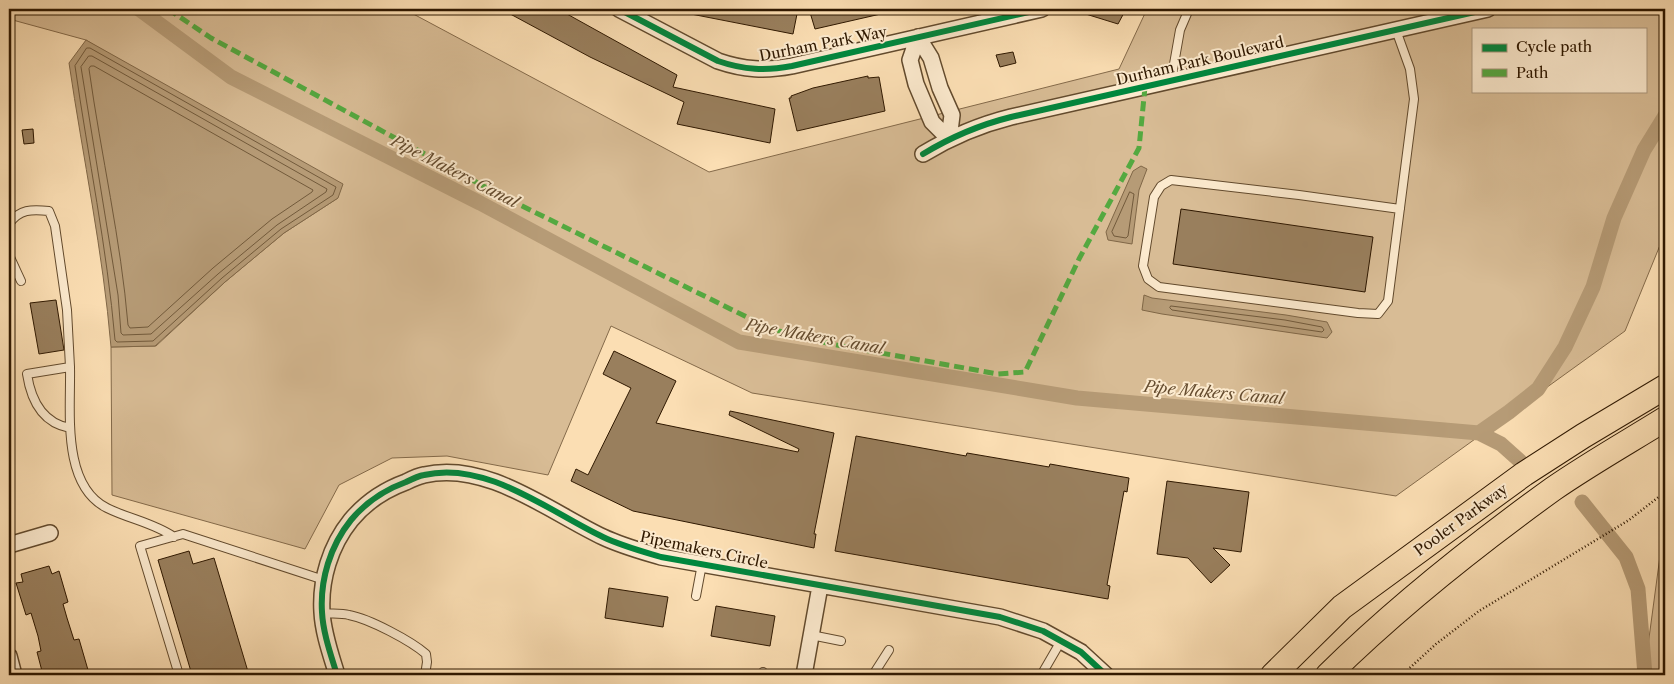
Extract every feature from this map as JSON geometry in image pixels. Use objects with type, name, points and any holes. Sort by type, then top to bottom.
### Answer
[{"type":"main road","name":"Pooler Parkway","points":[[1273,675],[1342,608],[1524,474],[1665,387]]},
{"type":"main road","name":"Pooler Parkway","points":[[1328,675],[1367,637],[1455,563],[1554,488],[1665,418]]},
{"type":"street","name":"Durham Park Way","points":[[620,9],[718,61],[753,70],[792,66],[1042,9]]},
{"type":"street","name":"Durham Park Boulevard","points":[[923,154],[948,139],[971,129],[1011,117],[1488,9]]},
{"type":"street","points":[[918,37],[931,58],[942,94],[952,115],[948,139]]},
{"type":"street","points":[[918,37],[910,60],[922,102],[932,122],[948,139]]},
{"type":"street","points":[[922,102],[942,94]]},
{"type":"street","name":"Pipemakers Circle","points":[[337,675],[322,613],[322,593],[328,559],[347,525],[361,509],[379,495],[399,484],[424,475],[450,472],[500,483],[603,537],[629,548],[661,557],[1000,617],[1043,631],[1081,652],[1106,675]]},
{"type":"street","points":[[9,545],[50,533]]},
{"type":"street","points":[[804,675],[820,586]]},
{"type":"street","points":[[9,656],[14,675]]},
{"type":"lane","points":[[1171,81],[1180,30],[1189,9]]},
{"type":"lane","points":[[1396,30],[1410,70],[1414,99],[1400,209],[1388,301],[1378,314],[1349,312],[1159,287],[1148,279],[1144,266],[1154,197],[1161,186],[1171,180],[1400,209]]},
{"type":"lane","points":[[9,224],[21,212],[39,210],[48,211],[55,226],[67,310],[70,367],[70,428],[76,465],[88,494],[107,508],[165,530],[174,537]]},
{"type":"lane","points":[[9,255],[21,281]]},
{"type":"lane","points":[[70,367],[27,374],[31,393],[39,410],[53,422],[62,427],[70,428]]},
{"type":"lane","points":[[178,675],[140,546],[183,534],[324,580]]},
{"type":"lane","points":[[696,596],[702,564]]},
{"type":"lane","points":[[322,613],[349,615],[366,620],[418,647],[426,654],[426,675]]},
{"type":"lane","points":[[811,636],[841,641]]},
{"type":"lane","points":[[1044,672],[1061,641]]},
{"type":"lane","points":[[873,675],[889,650]]},
{"type":"path","points":[[1402,675],[1436,644],[1479,611],[1629,520],[1665,492]]},
{"type":"shaded area","points":[[9,9],[404,9],[709,172],[1119,69],[1147,9],[1665,9],[1665,233],[1625,331],[1396,496],[752,393],[611,326],[548,475],[447,456],[392,458],[339,485],[305,549],[112,495],[111,347],[156,346],[225,282],[284,233],[338,198],[86,40],[9,19]]},
{"type":"shaded area","points":[[1665,547],[1665,675],[1645,675],[1660,556]]},
{"type":"water","points":[[86,40],[343,184],[338,198],[284,233],[225,282],[155,346],[111,347],[98,240],[69,63]]},
{"type":"water","points":[[1141,166],[1147,169],[1139,190],[1132,244],[1108,240],[1106,232],[1133,171]]},
{"type":"water","points":[[1144,295],[1152,298],[1327,322],[1332,332],[1327,338],[1162,314],[1142,310]]},
{"type":"building","points":[[501,9],[558,9],[677,75],[673,87],[775,109],[770,143],[677,124],[684,102],[590,57]]},
{"type":"building","points":[[692,9],[798,9],[793,34],[691,14]]},
{"type":"building","points":[[809,9],[884,9],[885,13],[815,29]]},
{"type":"building","points":[[1077,9],[1126,9],[1118,24],[1076,11]]},
{"type":"building","points":[[1013,52],[1016,63],[1000,67],[996,55]]},
{"type":"building","points":[[868,76],[868,78],[879,77],[885,111],[797,131],[789,98],[791,96],[813,88]]},
{"type":"building","points":[[33,129],[34,143],[24,144],[22,130]]},
{"type":"building","points":[[1181,209],[1373,237],[1365,292],[1173,264]]},
{"type":"building","points":[[56,300],[64,350],[39,354],[30,303]]},
{"type":"building","points":[[614,351],[676,381],[656,423],[798,452],[799,449],[729,415],[730,411],[834,433],[814,534],[816,534],[814,548],[633,511],[571,481],[576,469],[588,475],[631,388],[603,374]]},
{"type":"building","points":[[856,436],[966,456],[967,453],[1049,467],[1050,464],[1129,478],[1127,492],[1124,491],[1107,585],[1110,586],[1108,599],[835,551]]},
{"type":"building","points":[[1167,481],[1249,492],[1241,552],[1213,548],[1230,565],[1211,583],[1188,558],[1157,554]]},
{"type":"building","points":[[189,551],[193,564],[214,558],[249,675],[192,675],[158,560]]},
{"type":"building","points":[[49,566],[52,574],[59,571],[68,602],[63,604],[67,618],[74,640],[79,639],[88,670],[80,672],[81,675],[43,675],[37,652],[41,651],[38,636],[31,613],[26,615],[16,583],[23,582],[21,574]]},
{"type":"building","points":[[609,588],[668,597],[663,627],[605,618]]},
{"type":"building","points":[[716,606],[775,616],[770,646],[711,636]]},
{"type":"waterway","name":"Pipe Makers Canal","points":[[139,9],[231,77],[480,203],[739,342],[1077,398],[1479,433],[1501,444],[1520,461]]},
{"type":"waterway","points":[[1479,433],[1538,389],[1565,347],[1593,287],[1614,218],[1644,150],[1665,116]]},
{"type":"waterway","points":[[1582,502],[1626,557],[1638,589],[1645,675]]},
{"type":"marked path","points":[[168,9],[211,38],[500,195],[771,329],[831,344],[998,374],[1025,372],[1079,259],[1139,148],[1145,87]]},
{"type":"cycle path","points":[[619,9],[718,61],[746,68],[764,69],[792,66],[1042,9]]},
{"type":"cycle path","points":[[923,154],[966,132],[1011,117],[1488,9]]},
{"type":"cycle path","points":[[337,675],[324,628],[322,612],[325,576],[337,541],[351,520],[369,502],[383,493],[420,476],[447,472],[471,475],[494,481],[539,502],[603,537],[624,546],[661,557],[1000,617],[1043,631],[1081,652],[1106,675]]}]
